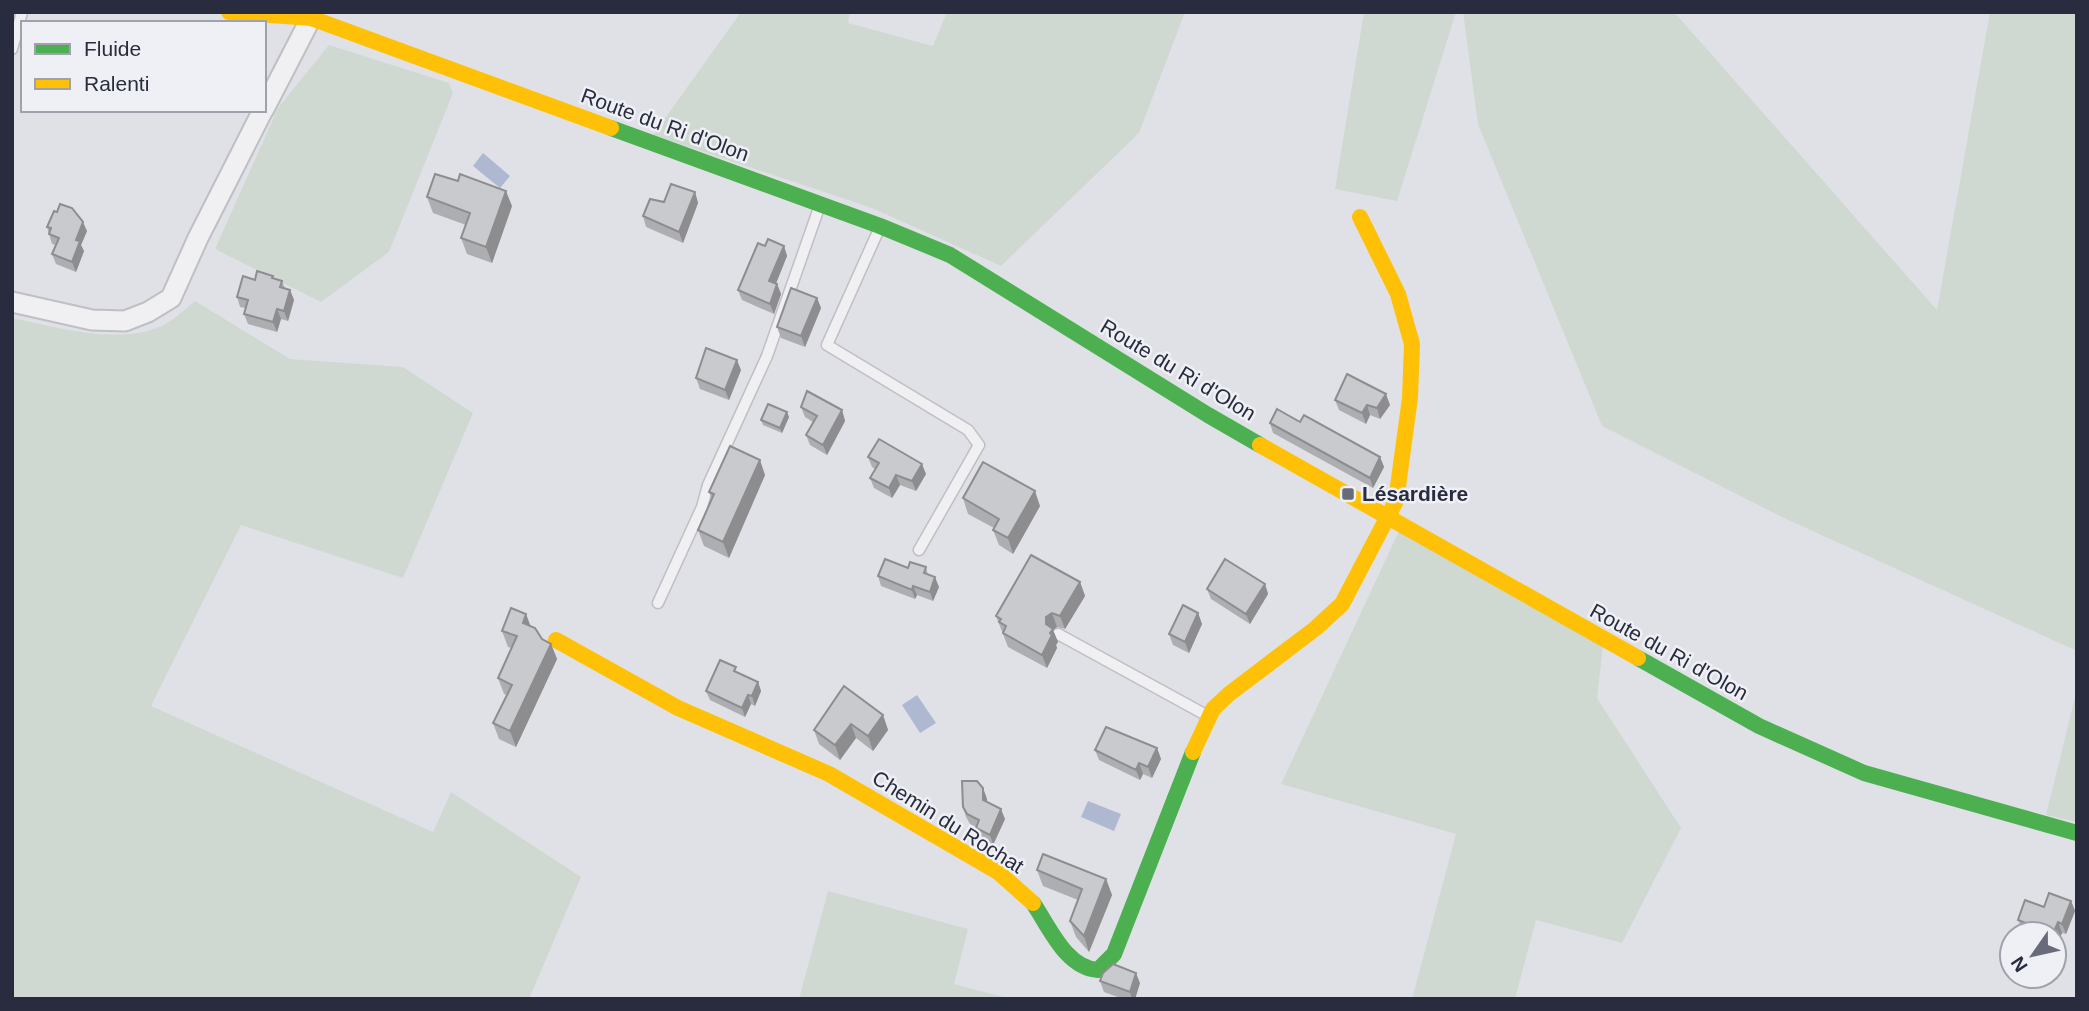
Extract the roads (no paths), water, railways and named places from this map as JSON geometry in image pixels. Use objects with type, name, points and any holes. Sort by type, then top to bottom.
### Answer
[{"type":"street","name":"Route du Ri d'Olon","points":[[229,12],[311,18],[880,226],[950,255],[1208,415],[1759,726],[1864,773],[2077,833]]},
{"type":"street","points":[[266,106],[311,18]]},
{"type":"street","points":[[12,302],[92,320],[125,321],[148,312],[171,298],[198,238],[263,112]]},
{"type":"street","name":"Chemin du Rochat","points":[[556,640],[678,708],[829,775],[998,872],[1031,900],[1068,955],[1084,969],[1098,970],[1114,954],[1200,734],[1213,709],[1228,694],[1316,628],[1342,604],[1396,501],[1410,398],[1412,344],[1398,294],[1360,217]]},
{"type":"lane","points":[[12,49],[22,12]]},
{"type":"lane","points":[[658,603],[767,356],[821,205]]},
{"type":"lane","points":[[880,226],[827,345],[968,430],[979,445],[919,550]]},
{"type":"lane","points":[[1058,634],[1210,717]]},
{"type":"water","points":[[483,153],[510,176],[500,188],[473,166]]},
{"type":"water","points":[[917,695],[936,723],[920,733],[902,705]]},
{"type":"water","points":[[1088,801],[1121,814],[1114,831],[1081,817]]},
{"type":"place","name":"Lésardière","points":[[1348,494]]}]
